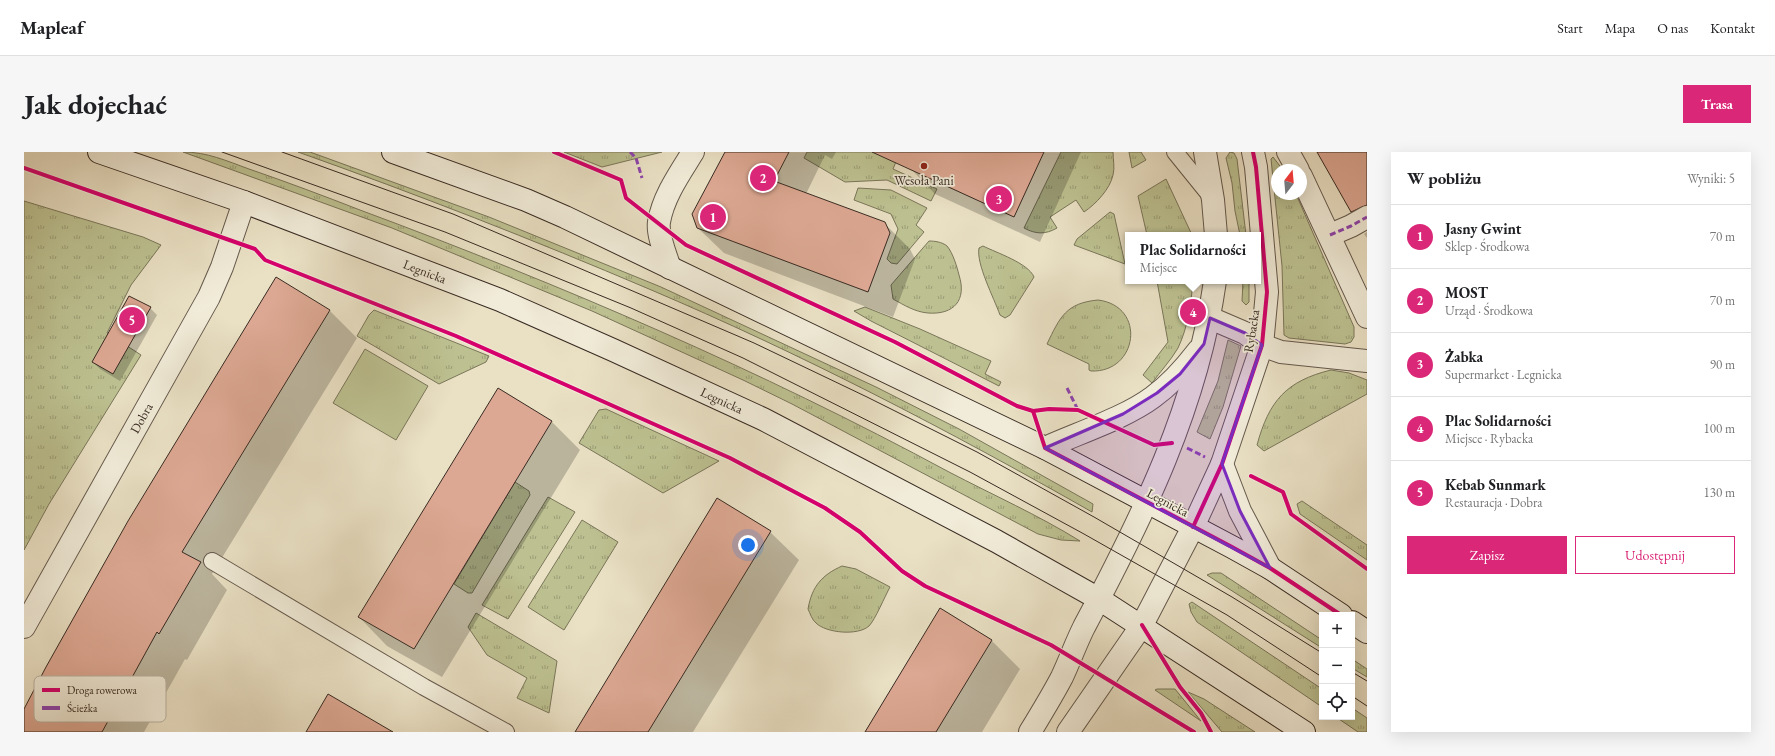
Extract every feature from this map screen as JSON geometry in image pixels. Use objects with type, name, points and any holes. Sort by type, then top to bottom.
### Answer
[{"type":"street","name":"Legnicka","points":[[99,152],[244,202],[500,300],[734,406],[996,541],[1099,599],[1142,625],[1304,732]]},
{"type":"street","name":"Legnicka","points":[[393,152],[526,200],[565,217],[1045,448],[1270,568],[1336,612]]},
{"type":"street","points":[[670,268],[658,223],[668,195],[693,152]]},
{"type":"street","points":[[1205,152],[1213,200],[1216,232]]},
{"type":"street","name":"Rybacka","points":[[1068,732],[1142,625],[1194,527],[1222,464],[1262,345],[1267,292],[1256,167],[1253,152]]},
{"type":"street","points":[[1288,152],[1295,164]]},
{"type":"street","points":[[1307,188],[1367,317]]},
{"type":"street","name":"Dobra","points":[[24,628],[209,297],[222,267],[244,202]]},
{"type":"street","points":[[1330,235],[1367,217]]},
{"type":"street","points":[[1030,732],[1062,677],[1077,641],[1148,502],[1192,388],[1210,318],[1215,284]]},
{"type":"street","points":[[1210,318],[1245,333],[1262,345],[1281,352],[1367,361]]},
{"type":"street","points":[[1045,448],[1123,414],[1153,397],[1180,374],[1204,344]]},
{"type":"street","points":[[1222,464],[1240,511],[1270,568]]},
{"type":"street","points":[[1355,624],[1367,632]]},
{"type":"lane","points":[[1175,152],[1213,200]]},
{"type":"lane","points":[[212,561],[404,676],[506,732]]},
{"type":"highlighted area","points":[[1210,318],[1245,333],[1262,345],[1222,464],[1240,511],[1270,568],[1045,448],[1123,414],[1157,393],[1180,374],[1204,344]]},
{"type":"green space","points":[[183,152],[192,152],[217,158],[319,194],[511,268],[659,331],[806,399],[1032,514],[1080,541],[1061,540],[1038,534],[792,404],[592,311],[392,228]]},
{"type":"green space","points":[[298,152],[310,152],[489,217],[661,287],[876,387],[959,429],[1093,504],[1092,512],[984,452],[874,394],[762,339],[649,289],[519,235]]},
{"type":"green space","points":[[564,152],[662,152],[602,167]]},
{"type":"green space","points":[[807,152],[900,152],[893,169],[937,189],[931,201],[887,180],[845,182],[804,158]]},
{"type":"green space","points":[[1061,152],[1113,152],[1114,169],[1109,186],[1102,196],[1084,212],[1076,200],[1050,217],[1057,228],[1044,233],[1028,230],[1024,228]]},
{"type":"green space","points":[[1129,152],[1141,152],[1146,160],[1132,168]]},
{"type":"green space","points":[[1230,152],[1234,153],[1237,159],[1246,232],[1239,232],[1235,211],[1232,183],[1226,158]]},
{"type":"green space","points":[[1273,157],[1278,164],[1272,164],[1271,159]]},
{"type":"green space","points":[[1166,179],[1191,232],[1146,232],[1138,196]]},
{"type":"green space","points":[[858,188],[891,190],[927,208],[916,225],[924,232],[897,264],[891,263],[887,259],[898,229],[891,214],[854,200]]},
{"type":"green space","points":[[1275,200],[1299,200],[1354,327],[1354,337],[1351,342],[1345,344],[1289,338],[1284,335],[1282,266]]},
{"type":"green space","points":[[24,201],[143,237],[161,245],[131,285],[107,333],[141,355],[49,504],[24,550]]},
{"type":"green space","points":[[1110,212],[1114,214],[1125,264],[1074,245],[1077,239]]},
{"type":"green space","points":[[929,241],[938,242],[947,246],[954,260],[961,284],[960,299],[956,304],[945,311],[937,313],[919,311],[893,299],[891,285]]},
{"type":"green space","points":[[983,246],[1019,263],[1031,272],[1034,277],[1010,315],[1005,318],[1000,315],[980,263],[979,248]]},
{"type":"green space","points":[[1158,284],[1193,284],[1188,315],[1178,348],[1152,383],[1143,375],[1168,342]]},
{"type":"green space","points":[[1243,284],[1249,284],[1249,302],[1246,305],[1242,301]]},
{"type":"green space","points":[[1098,300],[1114,305],[1124,314],[1130,326],[1130,338],[1127,351],[1119,362],[1107,369],[1091,371],[1089,370],[1089,364],[1047,344],[1060,319],[1065,313],[1078,304]]},
{"type":"green space","points":[[865,307],[920,329],[991,361],[985,374],[1001,382],[999,386],[854,311]]},
{"type":"green space","points":[[374,310],[489,356],[486,362],[439,384],[357,336],[369,315]]},
{"type":"green space","points":[[1228,340],[1241,346],[1223,407],[1210,439],[1197,432],[1218,381]]},
{"type":"green space","points":[[365,349],[428,386],[396,440],[333,403]]},
{"type":"green space","points":[[1331,370],[1349,373],[1367,380],[1367,394],[1264,451],[1257,445],[1267,416],[1282,395],[1302,380]]},
{"type":"green space","points":[[606,409],[719,461],[663,493],[579,443],[599,410]]},
{"type":"green space","points":[[515,482],[529,491],[530,495],[472,593],[468,593],[454,584]]},
{"type":"green space","points":[[548,497],[575,512],[508,619],[482,605]]},
{"type":"green space","points":[[1302,501],[1367,545],[1367,560],[1300,514],[1297,504]]},
{"type":"green space","points":[[582,520],[618,542],[564,630],[528,607]]},
{"type":"green space","points":[[842,566],[856,569],[890,587],[871,623],[864,629],[842,632],[827,629],[813,620],[808,609],[812,594],[819,582],[829,573]]},
{"type":"green space","points":[[1212,573],[1221,573],[1319,638],[1319,646],[1207,575]]},
{"type":"green space","points":[[1192,602],[1319,687],[1319,705],[1197,622],[1191,612],[1189,604]]},
{"type":"green space","points":[[476,613],[557,661],[549,713],[517,698],[527,678],[487,655],[468,627]]},
{"type":"green space","points":[[1355,661],[1367,669],[1367,677],[1355,670]]},
{"type":"green space","points":[[1175,689],[1201,721],[1155,690]]},
{"type":"green space","points":[[1188,692],[1204,699],[1255,732],[1222,732]]},
{"type":"green space","points":[[1355,710],[1367,718],[1367,732],[1358,732],[1340,720],[1355,720]]},
{"type":"building","points":[[725,152],[789,152],[774,181],[885,222],[890,233],[868,292],[697,228],[692,214]]},
{"type":"building","points":[[872,152],[1044,152],[1014,217]]},
{"type":"building","points":[[1317,152],[1367,152],[1367,205],[1351,212]]},
{"type":"building","points":[[276,277],[330,310],[182,552],[201,562],[159,634],[157,632],[133,676],[41,676],[128,521]]},
{"type":"building","points":[[129,296],[151,307],[113,374],[92,362]]},
{"type":"building","points":[[498,388],[552,421],[414,649],[358,617]]},
{"type":"building","points":[[717,498],[771,531],[648,732],[575,732]]},
{"type":"building","points":[[940,608],[992,640],[936,732],[865,732]]},
{"type":"building","points":[[34,690],[34,722],[108,722],[102,732],[24,732],[24,709]]},
{"type":"building","points":[[328,694],[393,732],[306,732]]},
{"type":"tram line","points":[[222,152],[445,232],[631,308],[743,358],[970,472],[1084,534],[1227,615],[1319,675]]},
{"type":"tram line","points":[[282,152],[453,214],[754,343],[867,397],[977,452],[1094,517],[1232,597],[1319,651]]},
{"type":"tram line","points":[[1355,674],[1367,681]]},
{"type":"tram line","points":[[1355,698],[1367,706]]},
{"type":"marked path","points":[[630,152],[636,158],[642,178]]},
{"type":"marked path","points":[[1330,235],[1367,217]]},
{"type":"marked path","points":[[1067,388],[1078,410]]},
{"type":"marked path","points":[[1187,448],[1205,457]]},
{"type":"cycle path","points":[[554,152],[621,180],[626,198],[686,245],[895,342],[1017,406],[1033,411],[1049,409],[1078,410],[1154,445],[1172,443]]},
{"type":"cycle path","points":[[1193,527],[1222,464],[1262,345],[1267,292],[1256,167],[1253,152]]},
{"type":"cycle path","points":[[24,168],[255,249],[265,260],[456,336],[730,458],[825,508],[860,532],[902,571],[925,586],[1051,645],[1194,732]]},
{"type":"cycle path","points":[[1033,411],[1045,448],[1270,568],[1336,612]]},
{"type":"cycle path","points":[[1251,476],[1283,492],[1291,514],[1367,569]]},
{"type":"cycle path","points":[[1142,625],[1180,687],[1201,713],[1211,732]]},
{"type":"place","name":"Wesoła Pani","points":[[924,166]]},
{"type":"place","name":"MOST","points":[[763,178]]},
{"type":"place","name":"Żabka","points":[[999,199]]},
{"type":"place","name":"Jasny Gwint","points":[[713,217]]},
{"type":"place","name":"Plac Solidarności","points":[[1193,312]]},
{"type":"place","name":"Kebab Sunmark","points":[[132,320]]}]
